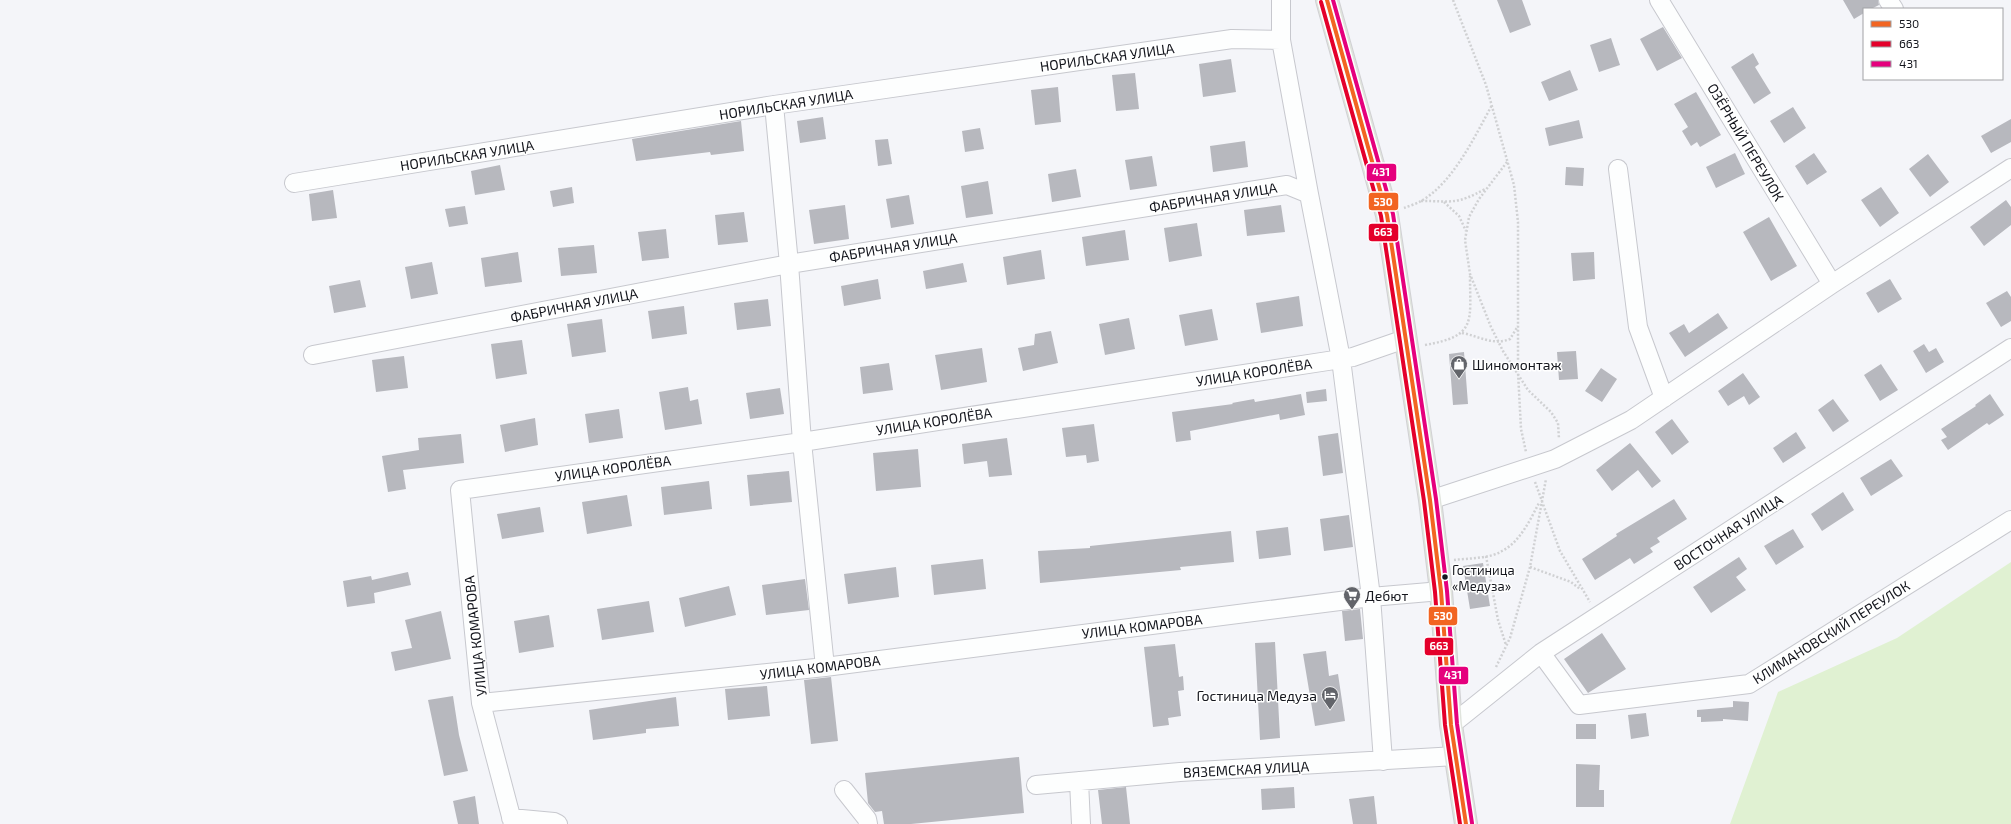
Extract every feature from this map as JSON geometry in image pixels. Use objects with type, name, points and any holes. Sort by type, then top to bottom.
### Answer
[{"type":"main road","points":[[1327,0],[1387,215],[1430,500],[1441,591],[1452,725],[1466,824]]},
{"type":"street","points":[[1281,0],[1281,40],[1341,359],[1371,596],[1383,762]]},
{"type":"street","name":"ОЗЁРНЫЙ ПЕРЕУЛОК","points":[[1659,0],[1832,284]]},
{"type":"street","name":"НОРИЛЬСКАЯ УЛИЦА","points":[[294,183],[774,105],[1232,39],[1281,40]]},
{"type":"street","points":[[774,105],[789,264],[802,442],[825,667]]},
{"type":"street","points":[[1430,500],[1555,459],[1631,420],[1832,284],[2011,168]]},
{"type":"street","points":[[1618,169],[1638,326],[1664,398]]},
{"type":"street","name":"ФАБРИЧНАЯ УЛИЦА","points":[[313,355],[789,264],[1287,185],[1309,194]]},
{"type":"street","name":"УЛИЦА КОРОЛЁВА","points":[[460,490],[802,442],[1341,359],[1406,344]]},
{"type":"street","name":"ВОСТОЧНАЯ УЛИЦА","points":[[1452,725],[1541,653],[2011,348]]},
{"type":"street","name":"УЛИЦА КОМАРОВА","points":[[460,490],[482,703],[825,667],[1371,596],[1441,591]]},
{"type":"street","name":"КЛИМАНОВСКИЙ ПЕРЕУЛОК","points":[[1541,653],[1579,705],[1749,684],[2011,520]]},
{"type":"street","points":[[482,703],[512,821],[554,822],[558,824]]},
{"type":"street","name":"ВЯЗЕМСКАЯ УЛИЦА","points":[[1036,785],[1180,772],[1383,762],[1456,756]]},
{"type":"street","points":[[1079,781],[1081,824]]},
{"type":"street","points":[[844,790],[867,818],[868,824]]},
{"type":"path","points":[[1453,0],[1469,37],[1492,105],[1514,185],[1518,222],[1518,372],[1521,429],[1529,468],[1560,551],[1583,592],[1599,616]]},
{"type":"path","points":[[1387,215],[1421,201],[1444,181],[1460,161],[1492,105]]},
{"type":"path","points":[[1406,344],[1448,341],[1462,333],[1468,324],[1470,313],[1470,274],[1465,240],[1466,231],[1473,207],[1507,162]]},
{"type":"path","points":[[1421,201],[1451,203],[1461,201],[1488,187]]},
{"type":"path","points":[[1443,202],[1459,216],[1466,231]]},
{"type":"path","points":[[1470,274],[1491,327],[1499,342],[1528,390],[1551,412],[1558,423],[1559,436],[1555,459],[1545,480],[1530,567],[1510,638],[1493,674]]},
{"type":"path","points":[[1462,333],[1485,339],[1490,342],[1499,342],[1510,339],[1519,323]]},
{"type":"path","points":[[1438,562],[1486,556],[1502,551],[1510,546],[1529,522],[1541,500]]},
{"type":"path","points":[[1486,556],[1498,620],[1506,646]]},
{"type":"path","points":[[1530,567],[1571,582],[1583,592]]},
{"type":"green space","points":[[2011,562],[2011,824],[1730,824],[1778,692],[1897,638]]},
{"type":"building","points":[[1497,0],[1522,0],[1531,25],[1510,33]]},
{"type":"building","points":[[1843,0],[1878,0],[1879,5],[1873,8],[1863,8],[1863,14],[1854,19]]},
{"type":"building","points":[[1663,27],[1682,58],[1657,71],[1640,39]]},
{"type":"building","points":[[1611,38],[1620,65],[1599,72],[1590,45]]},
{"type":"building","points":[[1753,53],[1759,64],[1755,67],[1771,93],[1754,104],[1731,67]]},
{"type":"building","points":[[1231,59],[1236,92],[1203,97],[1199,64]]},
{"type":"building","points":[[1570,70],[1578,90],[1549,101],[1541,82]]},
{"type":"building","points":[[1135,73],[1139,109],[1116,111],[1112,75]]},
{"type":"building","points":[[1058,87],[1061,122],[1035,125],[1031,90]]},
{"type":"building","points":[[1696,92],[1721,135],[1700,147],[1697,142],[1691,146],[1682,131],[1688,127],[1674,104]]},
{"type":"building","points":[[1793,107],[1806,128],[1784,143],[1770,121]]},
{"type":"building","points":[[823,117],[826,139],[800,143],[797,121]]},
{"type":"building","points":[[2011,119],[2011,142],[1991,153],[1981,136]]},
{"type":"building","points":[[1579,120],[1583,138],[1549,146],[1545,128]]},
{"type":"building","points":[[741,121],[744,151],[711,155],[710,152],[636,161],[632,139]]},
{"type":"building","points":[[980,128],[984,149],[965,152],[962,131]]},
{"type":"building","points":[[888,139],[892,164],[878,166],[875,140]]},
{"type":"building","points":[[1245,141],[1248,167],[1213,172],[1210,146]]},
{"type":"building","points":[[1735,153],[1745,174],[1716,188],[1706,167]]},
{"type":"building","points":[[1814,153],[1827,172],[1807,185],[1795,166]]},
{"type":"building","points":[[1928,154],[1949,182],[1930,197],[1909,169]]},
{"type":"building","points":[[1152,156],[1157,186],[1130,190],[1125,160]]},
{"type":"building","points":[[500,165],[505,190],[475,195],[471,171]]},
{"type":"building","points":[[1566,167],[1584,168],[1583,186],[1565,185]]},
{"type":"building","points":[[1076,169],[1081,197],[1052,202],[1048,174]]},
{"type":"building","points":[[988,181],[993,214],[966,218],[961,186]]},
{"type":"building","points":[[572,187],[574,203],[553,207],[550,191]]},
{"type":"building","points":[[1881,187],[1899,213],[1880,227],[1861,200]]},
{"type":"building","points":[[333,190],[337,218],[312,221],[309,194]]},
{"type":"building","points":[[909,195],[914,224],[891,228],[886,199]]},
{"type":"building","points":[[2006,200],[2011,207],[2011,225],[1984,246],[1970,227]]},
{"type":"building","points":[[845,205],[849,239],[814,244],[809,210]]},
{"type":"building","points":[[1281,205],[1285,232],[1247,236],[1244,210]]},
{"type":"building","points":[[465,206],[468,224],[449,227],[445,209]]},
{"type":"building","points":[[744,212],[748,242],[718,245],[715,215]]},
{"type":"building","points":[[1769,217],[1797,266],[1771,281],[1743,232]]},
{"type":"building","points":[[1197,223],[1202,256],[1169,262],[1164,228]]},
{"type":"building","points":[[666,229],[669,258],[642,261],[638,232]]},
{"type":"building","points":[[1125,230],[1129,260],[1086,266],[1082,237]]},
{"type":"building","points":[[594,245],[597,273],[561,276],[558,248]]},
{"type":"building","points":[[1041,250],[1045,279],[1007,285],[1003,257]]},
{"type":"building","points":[[518,252],[522,282],[485,287],[481,258]]},
{"type":"building","points":[[1594,252],[1595,279],[1573,281],[1571,253]]},
{"type":"building","points":[[432,262],[438,294],[411,299],[405,267]]},
{"type":"building","points":[[963,263],[967,282],[926,289],[923,271]]},
{"type":"building","points":[[878,279],[881,299],[844,306],[841,286]]},
{"type":"building","points":[[1890,279],[1902,299],[1878,313],[1866,293]]},
{"type":"building","points":[[360,280],[366,307],[334,313],[329,286]]},
{"type":"building","points":[[2007,291],[2011,297],[2011,321],[2001,327],[1986,303]]},
{"type":"building","points":[[1299,296],[1303,326],[1261,333],[1256,303]]},
{"type":"building","points":[[768,299],[771,326],[737,330],[734,303]]},
{"type":"building","points":[[684,306],[687,334],[652,339],[648,311]]},
{"type":"building","points":[[1212,309],[1218,340],[1185,346],[1179,315]]},
{"type":"building","points":[[1718,313],[1728,328],[1685,357],[1669,333],[1684,324],[1689,333]]},
{"type":"building","points":[[1129,318],[1135,349],[1105,355],[1099,324]]},
{"type":"building","points":[[602,319],[606,352],[572,357],[567,324]]},
{"type":"building","points":[[1051,331],[1058,363],[1023,371],[1018,348],[1034,345],[1035,334]]},
{"type":"building","points":[[522,340],[527,374],[496,379],[491,344]]},
{"type":"building","points":[[1924,344],[1929,352],[1936,348],[1944,362],[1926,373],[1913,351]]},
{"type":"building","points":[[982,348],[987,382],[941,390],[935,355]]},
{"type":"building","points":[[1576,351],[1578,379],[1559,380],[1557,352]]},
{"type":"building","points":[[1464,352],[1468,404],[1453,405],[1449,354]]},
{"type":"building","points":[[404,356],[408,388],[376,392],[372,360]]},
{"type":"building","points":[[889,363],[893,390],[863,394],[860,367]]},
{"type":"building","points":[[1881,364],[1898,390],[1880,401],[1864,375]]},
{"type":"building","points":[[1601,368],[1617,379],[1602,402],[1585,391]]},
{"type":"building","points":[[1743,373],[1760,397],[1749,405],[1744,396],[1728,406],[1718,391]]},
{"type":"building","points":[[688,387],[690,401],[698,399],[702,424],[665,430],[659,392]]},
{"type":"building","points":[[780,388],[784,414],[750,419],[746,393]]},
{"type":"building","points":[[1326,389],[1327,401],[1307,403],[1306,392]]},
{"type":"building","points":[[1301,394],[1305,415],[1280,420],[1279,414],[1190,431],[1191,440],[1176,442],[1172,412],[1233,404],[1232,403],[1254,399],[1255,402]]},
{"type":"building","points":[[1990,394],[2004,415],[1989,425],[1987,423],[1948,450],[1941,440],[1947,437],[1941,429],[1976,406],[1975,405]]},
{"type":"building","points":[[1833,399],[1849,421],[1833,432],[1818,410]]},
{"type":"building","points":[[619,409],[623,438],[589,443],[585,414]]},
{"type":"building","points":[[535,418],[538,445],[505,452],[500,425]]},
{"type":"building","points":[[1672,419],[1689,442],[1672,455],[1655,432]]},
{"type":"building","points":[[1094,424],[1099,461],[1087,463],[1086,455],[1066,457],[1062,428]]},
{"type":"building","points":[[1796,432],[1806,448],[1783,463],[1773,448]]},
{"type":"building","points":[[1338,433],[1343,473],[1323,476],[1318,436]]},
{"type":"building","points":[[461,434],[464,463],[403,470],[406,489],[388,492],[382,456],[419,450],[418,438]]},
{"type":"building","points":[[1007,438],[1012,475],[989,477],[987,461],[964,464],[962,444]]},
{"type":"building","points":[[1630,443],[1661,481],[1652,488],[1638,470],[1612,491],[1596,470]]},
{"type":"building","points":[[918,449],[921,487],[876,491],[873,453]]},
{"type":"building","points":[[1891,459],[1903,476],[1871,496],[1860,478]]},
{"type":"building","points":[[789,471],[792,502],[750,506],[747,475]]},
{"type":"building","points":[[709,481],[712,509],[664,515],[661,487]]},
{"type":"building","points":[[1843,492],[1854,510],[1822,531],[1811,514]]},
{"type":"building","points":[[627,495],[632,526],[587,534],[582,502]]},
{"type":"building","points":[[1674,499],[1687,519],[1657,538],[1660,542],[1650,548],[1653,552],[1634,564],[1630,558],[1595,580],[1582,559],[1617,536],[1616,534]]},
{"type":"building","points":[[540,507],[544,532],[502,539],[497,514]]},
{"type":"building","points":[[1349,515],[1353,547],[1324,551],[1320,519]]},
{"type":"building","points":[[1288,527],[1291,555],[1259,559],[1256,531]]},
{"type":"building","points":[[1793,529],[1804,547],[1776,565],[1764,546]]},
{"type":"building","points":[[1231,531],[1234,562],[1180,567],[1181,570],[1040,583],[1038,551],[1090,548],[1090,546]]},
{"type":"building","points":[[1739,557],[1747,569],[1736,577],[1746,590],[1711,613],[1693,587]]},
{"type":"building","points":[[983,559],[986,589],[934,595],[931,565]]},
{"type":"building","points":[[1483,563],[1490,606],[1470,609],[1463,566]]},
{"type":"building","points":[[896,567],[899,597],[848,604],[844,574]]},
{"type":"building","points":[[408,572],[411,585],[374,593],[375,603],[347,607],[343,581],[371,576],[372,580]]},
{"type":"building","points":[[805,579],[809,610],[766,615],[762,585]]},
{"type":"building","points":[[729,586],[736,615],[685,627],[679,598]]},
{"type":"building","points":[[649,601],[654,632],[602,640],[597,609]]},
{"type":"building","points":[[1360,609],[1363,639],[1345,641],[1342,611]]},
{"type":"building","points":[[441,611],[451,659],[395,671],[391,652],[412,648],[405,620]]},
{"type":"building","points":[[549,615],[554,647],[519,653],[514,621]]},
{"type":"building","points":[[1602,633],[1626,669],[1588,693],[1564,659]]},
{"type":"building","points":[[1275,642],[1280,738],[1260,740],[1255,643]]},
{"type":"building","points":[[1175,644],[1179,677],[1183,676],[1184,690],[1178,691],[1181,716],[1168,718],[1169,725],[1153,727],[1144,647]]},
{"type":"building","points":[[1326,651],[1329,676],[1338,674],[1345,721],[1315,726],[1303,654]]},
{"type":"building","points":[[831,677],[838,741],[811,744],[804,680]]},
{"type":"building","points":[[767,686],[770,716],[728,720],[725,689]]},
{"type":"building","points":[[453,696],[459,735],[468,771],[444,776],[428,700]]},
{"type":"building","points":[[676,697],[679,726],[646,729],[646,733],[593,740],[589,710]]},
{"type":"building","points":[[1733,701],[1749,702],[1748,721],[1723,719],[1723,721],[1701,722],[1701,717],[1697,717],[1697,710],[1733,707]]},
{"type":"building","points":[[1646,713],[1649,736],[1631,739],[1628,715]]},
{"type":"building","points":[[1576,724],[1596,724],[1596,739],[1576,739]]},
{"type":"building","points":[[1019,757],[1024,813],[911,824],[884,824],[882,811],[875,812],[868,803],[865,773]]},
{"type":"building","points":[[1576,764],[1600,765],[1599,790],[1604,790],[1604,807],[1576,807]]},
{"type":"building","points":[[1126,787],[1130,824],[1102,824],[1098,790]]},
{"type":"building","points":[[1294,787],[1295,808],[1262,810],[1261,789]]},
{"type":"building","points":[[475,796],[479,824],[458,824],[453,801]]},
{"type":"building","points":[[1374,796],[1377,824],[1353,824],[1349,799]]},
{"type":"transit line","name":"530","points":[[1327,0],[1387,215],[1430,500],[1441,591],[1451,725],[1466,824]]},
{"type":"transit line","name":"431","points":[[1333,0],[1393,214],[1436,499],[1447,591],[1457,724],[1472,823]]},
{"type":"transit line","name":"663","points":[[1321,2],[1381,216],[1424,501],[1435,592],[1445,725],[1460,824]]},
{"type":"place","name":"Шиномонтаж","points":[[1459,379]]},
{"type":"place","name":"Гостиница «Медуза»","points":[[1445,577]]},
{"type":"place","name":"Дебют","points":[[1352,610]]},
{"type":"place","name":"Гостиница Медуза","points":[[1330,710]]}]
